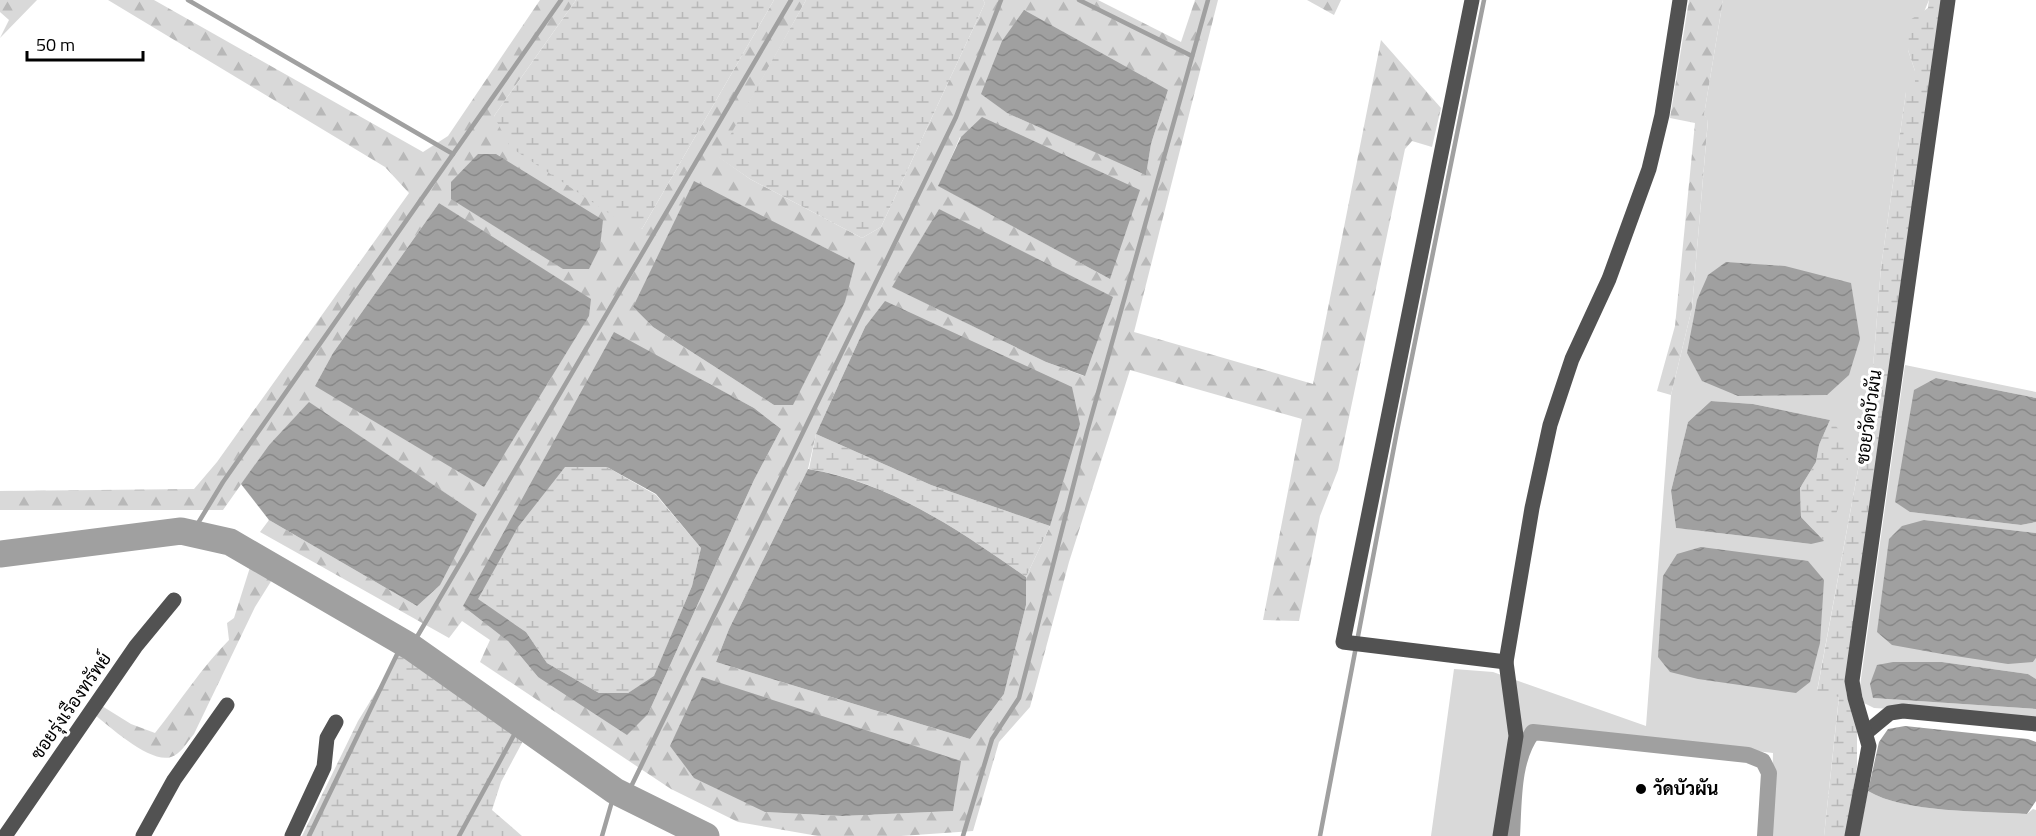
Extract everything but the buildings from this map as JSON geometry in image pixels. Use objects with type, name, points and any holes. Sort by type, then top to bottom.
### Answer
[{"type":"street","points":[[1472,0],[1344,642],[1506,662]]},
{"type":"street","points":[[1500,836],[1516,736],[1506,662],[1532,508],[1550,424],[1572,359],[1609,279],[1649,170],[1662,115],[1680,0]]},
{"type":"street","name":"ซอยวัดบัวผัน","points":[[1852,836],[1869,746],[1852,681],[1948,0]]},
{"type":"street","name":"ซอยรุ่งเรืองทรัพย์","points":[[4,836],[136,646],[174,600]]},
{"type":"street","points":[[143,836],[174,780],[227,705]]},
{"type":"street","points":[[1867,732],[1890,713],[1903,711],[2036,724]]},
{"type":"street","points":[[292,836],[324,768],[327,738],[336,722]]},
{"type":"green space","points":[[0,0],[37,0],[0,38],[9,20],[0,12]]},
{"type":"green space","points":[[108,0],[154,0],[423,152],[448,136],[540,0],[576,0],[494,116],[642,229],[774,0],[806,0],[719,157],[750,179],[862,238],[881,227],[985,3],[983,0],[1098,0],[1181,42],[1195,0],[1218,0],[1134,332],[1313,384],[1381,40],[1441,108],[1432,147],[1412,141],[1405,149],[1338,470],[1320,516],[1299,621],[1263,620],[1302,419],[1130,370],[1069,562],[1030,707],[999,742],[973,831],[901,836],[818,836],[738,822],[671,789],[480,662],[490,640],[462,621],[449,638],[260,532],[269,520],[417,606],[477,514],[309,403],[269,445],[223,510],[0,510],[0,491],[194,489],[217,462],[409,193],[385,167]],"holes":[[[1168,90],[1151,144],[1146,174],[1007,113],[982,94]],[[960,137],[1110,279],[939,186]],[[439,203],[490,237],[315,386],[333,353]],[[939,209],[1084,376],[1046,362],[893,287]],[[807,239],[855,263],[774,405],[653,327],[633,307]],[[865,327],[1050,526],[1026,577],[1026,605],[1004,694],[970,739],[716,662],[729,629],[808,469],[816,434]],[[614,333],[754,408],[781,429],[754,480],[648,714],[538,677],[508,641]],[[953,811],[842,816],[765,812]]]},
{"type":"green space","points":[[576,0],[774,0],[642,229],[613,216],[510,147],[494,116]]},
{"type":"green space","points":[[806,0],[983,0],[985,3],[881,227],[862,238],[750,179],[718,157]]},
{"type":"green space","points":[[1307,0],[1341,0],[1334,15]]},
{"type":"green space","points":[[1689,0],[1723,0],[1704,115],[1708,119],[1692,308],[1671,395],[1657,391],[1675,326],[1695,123],[1670,118]]},
{"type":"green space","points":[[1723,0],[1929,0],[1908,50],[1915,71],[1915,92],[1906,92],[1881,267],[1870,405],[1817,691],[1839,696],[1824,836],[1771,836],[1773,753],[1531,725],[1534,740],[1521,748],[1506,836],[1431,836],[1454,669],[1493,672],[1646,726],[1671,395],[1692,308],[1708,120],[1704,115]],"holes":[[[1726,262],[1827,395],[1793,393]],[[1711,401],[1753,404],[1830,420],[1811,544],[1676,528],[1671,491],[1688,422]]]},
{"type":"green space","points":[[1929,0],[1942,0],[1846,692],[1857,726],[1857,767],[1846,836],[1824,836],[1839,697],[1817,692],[1870,405],[1881,267],[1906,92],[1915,92],[1915,71],[1908,50],[1910,20],[1928,8]]},
{"type":"green space","points":[[1905,365],[2036,392],[2036,398],[1936,378],[1910,512],[2021,525],[2036,522],[2036,533],[1924,520],[2033,662],[2036,658],[2036,679],[2028,674],[1942,662],[1893,662],[1873,698],[2036,709],[2036,718],[1874,708],[1864,703],[1860,686]]},
{"type":"green space","points":[[1830,420],[1843,435],[1848,460],[1840,503],[1824,541],[1801,517],[1800,488],[1816,462],[1819,445]]},
{"type":"green space","points":[[816,434],[931,485],[1050,526],[1026,577],[950,526],[896,497],[839,475],[809,469]]},
{"type":"green space","points":[[565,467],[607,467],[656,495],[701,548],[692,586],[654,677],[628,693],[599,693],[547,663],[526,632],[478,599],[518,527]]},
{"type":"green space","points":[[252,561],[275,575],[255,607],[194,734],[181,751],[171,757],[163,758],[153,755],[131,743],[95,715],[102,706],[131,724],[155,733],[229,640],[227,623],[234,618]]},
{"type":"green space","points":[[403,648],[523,741],[501,782],[492,810],[522,836],[302,836],[358,721]]},
{"type":"green space","points":[[1868,791],[1902,803],[1945,810],[2027,814],[2033,809],[2036,810],[2036,836],[1859,836]]},
{"type":"water","points":[[1024,10],[1168,90],[1151,144],[1146,175],[1007,113],[981,94],[1002,41]]},
{"type":"water","points":[[982,117],[1140,190],[1110,279],[938,186],[961,137]]},
{"type":"water","points":[[478,154],[496,154],[603,220],[600,247],[589,269],[563,269],[451,199],[451,182]]},
{"type":"water","points":[[694,181],[855,263],[845,302],[793,405],[774,405],[653,327],[633,307]]},
{"type":"water","points":[[439,203],[591,299],[589,316],[484,487],[315,386],[333,353]]},
{"type":"water","points":[[939,209],[1113,297],[1085,376],[1046,362],[892,287]]},
{"type":"water","points":[[1726,262],[1785,266],[1851,283],[1860,339],[1849,375],[1827,395],[1738,396],[1702,381],[1687,353],[1697,300],[1708,275]]},
{"type":"water","points":[[885,301],[1072,387],[1080,424],[1050,526],[931,485],[816,434],[865,327]]},
{"type":"water","points":[[614,332],[754,408],[781,429],[754,480],[648,714],[627,735],[538,677],[508,641],[463,606]],"holes":[[[565,467],[607,467],[656,494],[701,548],[692,586],[654,676],[628,693],[599,693],[547,663],[526,632],[478,599],[518,527]]]},
{"type":"water","points":[[1936,378],[2036,398],[2036,522],[2021,525],[1910,512],[1895,502],[1914,390]]},
{"type":"water","points":[[1711,401],[1753,404],[1830,420],[1819,445],[1816,462],[1800,488],[1801,517],[1824,541],[1811,544],[1676,528],[1671,491],[1688,422]]},
{"type":"water","points":[[309,402],[477,514],[440,585],[417,606],[269,520],[241,484],[269,445]]},
{"type":"water","points":[[808,469],[838,475],[896,497],[950,526],[1026,577],[1026,605],[1004,694],[970,739],[716,662],[729,629]]},
{"type":"water","points":[[1924,520],[2036,533],[2036,658],[2033,662],[2008,664],[1892,645],[1877,632],[1889,539],[1902,526]]},
{"type":"water","points":[[1701,547],[1808,561],[1824,580],[1820,643],[1810,682],[1796,693],[1698,679],[1670,672],[1658,657],[1663,576],[1677,554]]},
{"type":"water","points":[[1893,662],[1942,662],[2028,674],[2036,679],[2036,709],[1873,698],[1870,684],[1877,665]]},
{"type":"water","points":[[702,677],[961,761],[953,811],[842,816],[765,812],[694,778],[670,746]]},
{"type":"water","points":[[1905,726],[2028,739],[2036,742],[2036,801],[2027,814],[1945,810],[1902,803],[1868,791],[1879,742],[1888,729]]},
{"type":"waterway","points":[[188,0],[453,154]]},
{"type":"waterway","points":[[192,533],[223,482],[561,0]]},
{"type":"waterway","points":[[411,647],[791,0]]},
{"type":"waterway","points":[[626,797],[956,117],[1001,0]]},
{"type":"waterway","points":[[1079,0],[1192,56]]},
{"type":"waterway","points":[[963,836],[992,739],[1019,698],[1087,432],[1208,0]]},
{"type":"waterway","points":[[1320,836],[1397,431],[1484,0]]},
{"type":"waterway","points":[[0,554],[181,531],[230,542],[411,647],[615,791],[706,836]]},
{"type":"waterway","points":[[309,836],[403,642]]},
{"type":"waterway","points":[[459,836],[520,724]]},
{"type":"waterway","points":[[1512,836],[1515,782],[1521,755],[1533,732],[1748,755],[1763,761],[1769,773],[1765,836]]},
{"type":"waterway","points":[[602,836],[615,791]]},
{"type":"place","name":"วัดบัวผัน","points":[[1641,789]]}]
